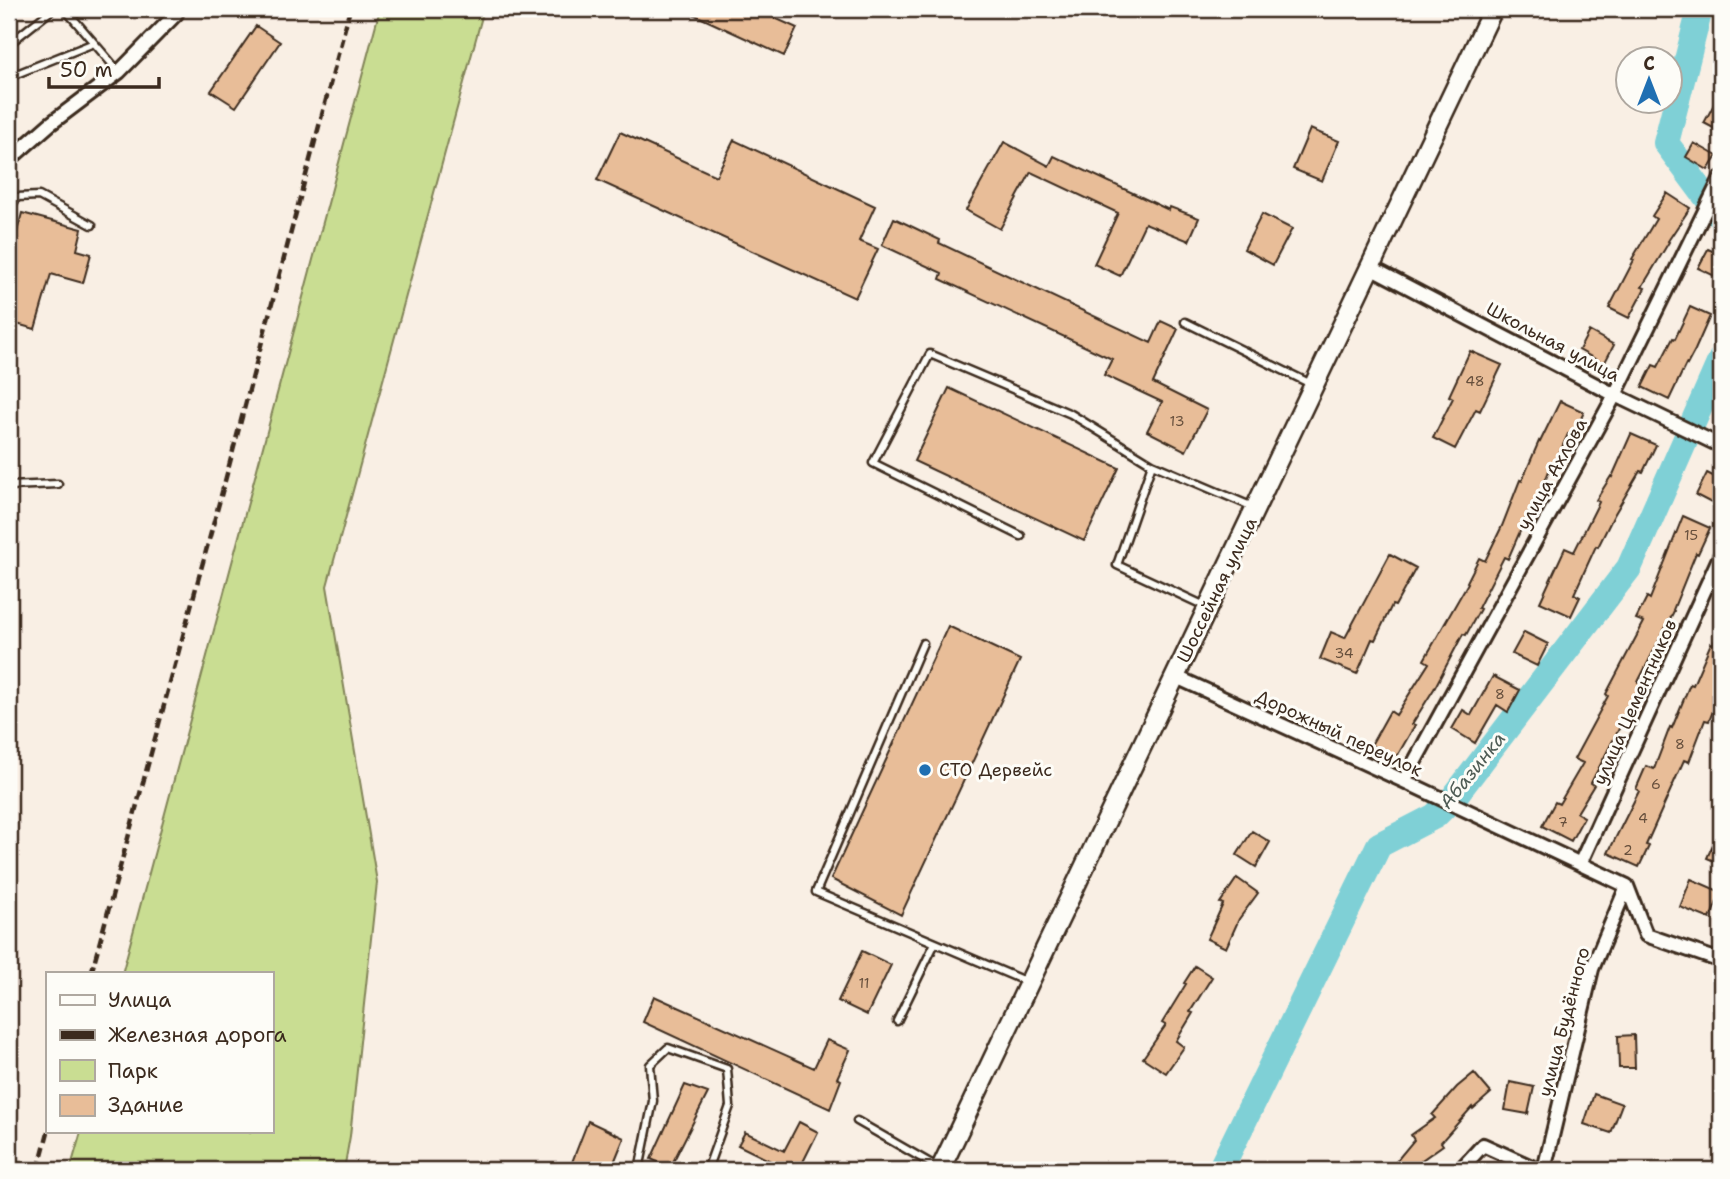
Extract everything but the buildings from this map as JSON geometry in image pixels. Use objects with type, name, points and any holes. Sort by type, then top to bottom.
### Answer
[{"type":"main road","name":"Шоссейная улица","points":[[1374,268],[1493,9]]},
{"type":"main road","name":"Шоссейная улица","points":[[944,1170],[1183,680],[1374,268],[1502,9]]},
{"type":"main road","name":"Шоссейная улица","points":[[944,1170],[1029,983],[1256,508],[1317,387]]},
{"type":"street","points":[[9,160],[50,124],[119,72],[178,9]]},
{"type":"street","name":"улица Ахлова","points":[[1404,781],[1615,395],[1721,178]]},
{"type":"street","name":"Школьная улица","points":[[1374,268],[1615,395],[1721,446]]},
{"type":"street","name":"улица Цементников","points":[[1580,864],[1721,554]]},
{"type":"street","name":"Дорожный переулок","points":[[1183,680],[1627,886]]},
{"type":"street","points":[[1627,886],[1646,935],[1721,961]]},
{"type":"street","name":"улица Будённого","points":[[1544,1170],[1592,969],[1627,886]]},
{"type":"street","points":[[1460,1170],[1483,1145],[1538,1170]]},
{"type":"lane","points":[[9,44],[53,9]]},
{"type":"lane","points":[[65,9],[119,72]]},
{"type":"lane","points":[[9,77],[94,43]]},
{"type":"lane","points":[[9,210],[17,197],[39,196],[92,225]]},
{"type":"lane","points":[[1185,322],[1317,387]]},
{"type":"lane","points":[[1021,536],[873,463],[930,354],[1071,414],[1152,464],[1256,508]]},
{"type":"lane","points":[[1152,464],[1117,565],[1209,608]]},
{"type":"lane","points":[[9,485],[58,484]]},
{"type":"lane","points":[[923,643],[816,892],[1029,983]]},
{"type":"lane","points":[[897,1021],[935,943]]},
{"type":"lane","points":[[639,1170],[653,1101],[650,1065],[668,1048],[727,1069],[730,1106],[707,1170]]},
{"type":"lane","points":[[857,1121],[944,1170]]},
{"type":"green space","points":[[380,9],[484,9],[327,586],[377,882],[344,1170],[70,1170],[80,1134],[273,1134],[273,972],[123,972]]},
{"type":"waterway","name":"Абазинка","points":[[1700,9],[1666,143],[1721,217]]},
{"type":"waterway","name":"Абазинка","points":[[1220,1170],[1379,845],[1435,816],[1454,797],[1629,568],[1721,359]]},
{"type":"railway","points":[[92,972],[350,9]]},
{"type":"railway","points":[[38,1170],[47,1134]]},
{"type":"place","name":"СТО Дервейс","points":[[925,770]]}]
